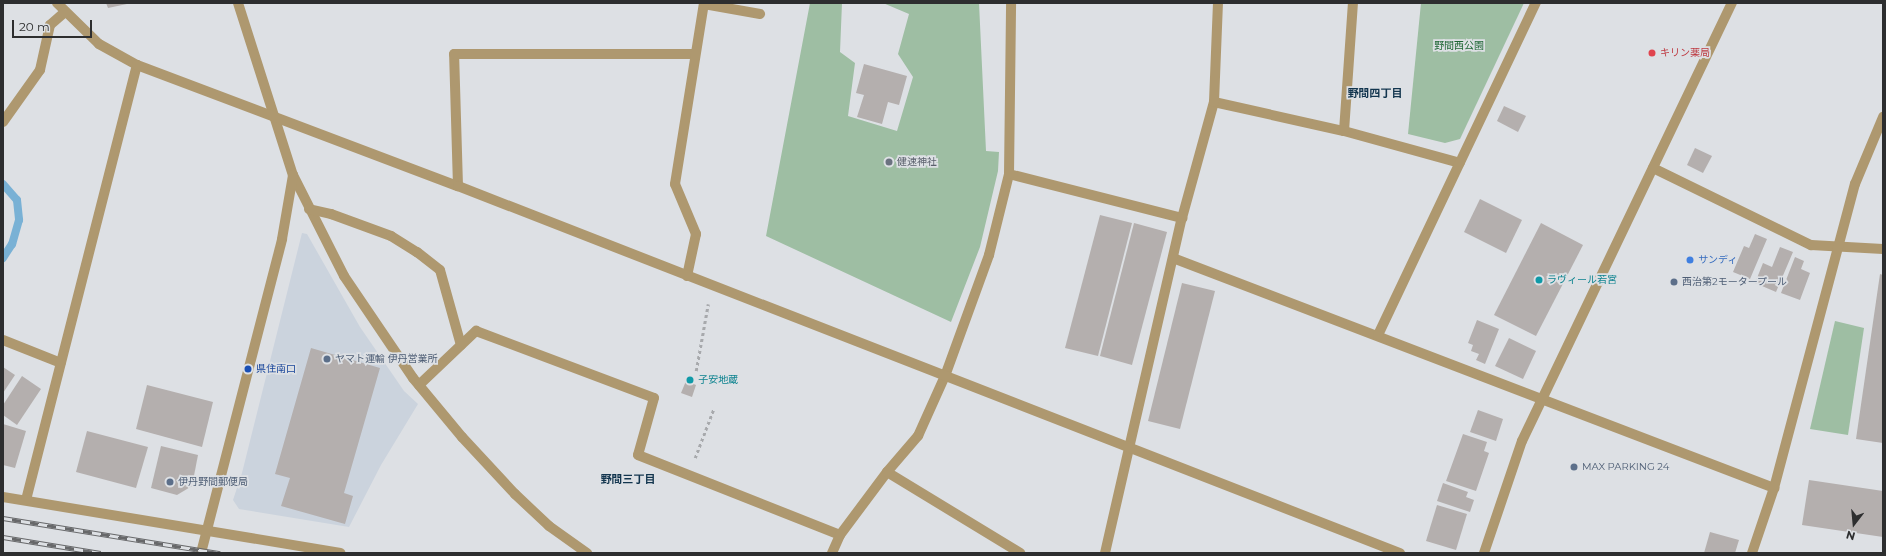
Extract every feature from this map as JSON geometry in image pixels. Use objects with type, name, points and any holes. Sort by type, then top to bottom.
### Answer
[{"type":"street","points":[[57,3],[99,44],[137,65],[458,186],[1400,553]]},
{"type":"street","points":[[238,3],[293,175],[344,276],[418,385],[514,494],[549,526],[586,553]]},
{"type":"street","points":[[832,553],[840,536],[887,472],[918,436],[944,376],[989,254],[1009,174],[1011,3]]},
{"type":"street","points":[[1105,553],[1182,218],[1214,102],[1218,3]]},
{"type":"street","points":[[1344,131],[1353,3]]},
{"type":"street","points":[[1378,335],[1536,3]]},
{"type":"street","points":[[1484,553],[1506,484],[1542,400],[1732,3]]},
{"type":"street","points":[[687,276],[696,234],[675,184],[704,4],[760,14]]},
{"type":"street","points":[[3,122],[40,70],[50,25],[65,12]]},
{"type":"street","points":[[458,186],[454,54],[695,54]]},
{"type":"street","points":[[26,500],[137,65]]},
{"type":"street","points":[[1214,102],[1344,131],[1460,163]]},
{"type":"street","points":[[1752,553],[1774,488],[1855,184],[1883,118]]},
{"type":"street","points":[[1653,168],[1811,245],[1883,249]]},
{"type":"street","points":[[1009,174],[1182,218]]},
{"type":"street","points":[[201,553],[282,239],[293,175]]},
{"type":"street","points":[[309,209],[331,214],[391,236],[417,252],[440,270],[460,345]]},
{"type":"street","points":[[1173,258],[1378,335],[1542,400],[1774,488]]},
{"type":"street","points":[[418,385],[476,331],[654,398],[638,455],[840,536]]},
{"type":"street","points":[[3,340],[61,363]]},
{"type":"street","points":[[887,472],[1020,553]]},
{"type":"street","points":[[3,497],[340,553]]},
{"type":"path","points":[[696,371],[705,333],[710,285]]},
{"type":"path","points":[[689,475],[714,408]]},
{"type":"shaded area","name":"ヤマト運輸 伊丹営業所","points":[[302,233],[307,234],[360,327],[404,391],[418,404],[381,465],[349,527],[239,509],[233,500],[242,473]]},
{"type":"green space","name":"健速神社","points":[[810,3],[842,3],[840,52],[855,63],[848,116],[897,131],[913,77],[898,54],[909,14],[883,3],[979,3],[986,151],[999,152],[998,171],[980,247],[951,322],[766,236]]},
{"type":"green space","name":"野間西公園","points":[[1421,3],[1524,3],[1460,139],[1445,143],[1408,134]]},
{"type":"green space","points":[[1835,321],[1864,328],[1848,435],[1810,429]]},
{"type":"building","points":[[106,3],[127,3],[127,4],[108,8]]},
{"type":"building","points":[[864,64],[907,76],[899,105],[888,102],[882,124],[857,117],[864,95],[856,93]]},
{"type":"building","points":[[1504,106],[1526,116],[1518,132],[1497,121]]},
{"type":"building","points":[[1695,148],[1712,156],[1703,173],[1687,165]]},
{"type":"building","points":[[1480,199],[1522,220],[1506,253],[1464,232]]},
{"type":"building","points":[[1100,215],[1132,223],[1098,356],[1065,348]]},
{"type":"building","points":[[1134,223],[1167,232],[1132,365],[1100,356]]},
{"type":"building","name":"ラヴィール若宮","points":[[1541,223],[1583,245],[1536,336],[1494,315]]},
{"type":"building","points":[[1755,234],[1767,239],[1750,279],[1733,272],[1744,246],[1749,248]]},
{"type":"building","points":[[1780,247],[1793,252],[1776,292],[1755,283],[1763,263],[1772,267]]},
{"type":"building","points":[[1795,257],[1804,261],[1801,269],[1810,273],[1800,300],[1781,293]]},
{"type":"building","points":[[1880,274],[1883,275],[1883,443],[1856,439]]},
{"type":"building","points":[[1182,283],[1215,291],[1180,429],[1148,421]]},
{"type":"building","points":[[1477,320],[1499,329],[1485,364],[1476,360],[1479,354],[1471,351],[1473,345],[1468,343]]},
{"type":"building","points":[[1509,338],[1536,351],[1523,379],[1495,366]]},
{"type":"building","points":[[311,348],[380,368],[344,493],[353,496],[345,524],[281,506],[290,478],[275,474]]},
{"type":"building","points":[[3,367],[15,375],[3,393]]},
{"type":"building","points":[[22,376],[41,389],[17,425],[3,415],[3,405]]},
{"type":"building","points":[[686,381],[696,385],[692,397],[681,393]]},
{"type":"building","points":[[147,385],[213,402],[202,447],[136,429]]},
{"type":"building","points":[[1478,410],[1503,419],[1496,441],[1470,432]]},
{"type":"building","points":[[3,424],[26,431],[15,468],[3,465]]},
{"type":"building","points":[[87,431],[148,447],[136,488],[76,472]]},
{"type":"building","points":[[1463,434],[1487,442],[1484,451],[1489,453],[1476,491],[1446,481]]},
{"type":"building","points":[[161,446],[198,455],[192,486],[177,495],[151,488]]},
{"type":"building","points":[[1809,480],[1883,491],[1883,537],[1802,525]]},
{"type":"building","points":[[1443,483],[1468,492],[1466,497],[1474,500],[1470,512],[1437,501]]},
{"type":"building","points":[[1437,505],[1467,514],[1456,550],[1426,541]]},
{"type":"building","points":[[1710,532],[1739,540],[1735,553],[1704,553]]},
{"type":"waterway","points":[[3,184],[17,200],[19,220],[12,244],[3,258]]},
{"type":"railway","points":[[3,518],[220,553]]},
{"type":"railway","points":[[3,537],[101,553]]},
{"type":"place","name":"キリン薬局","points":[[1652,53]]},
{"type":"place","name":"健速神社","points":[[889,162]]},
{"type":"place","name":"サンディ","points":[[1690,260]]},
{"type":"place","name":"ラヴィール若宮","points":[[1539,280]]},
{"type":"place","name":"西治第2モータープール","points":[[1674,282]]},
{"type":"place","name":"ヤマト運輸 伊丹営業所","points":[[327,359]]},
{"type":"place","name":"県住南口","points":[[248,369]]},
{"type":"place","name":"子安地蔵","points":[[690,380]]},
{"type":"place","name":"MAX PARKING 24","points":[[1574,467]]},
{"type":"place","name":"伊丹野間郵便局","points":[[170,482]]},
{"type":"district","name":"野間四丁目","points":[[1375,93]]},
{"type":"district","name":"野間三丁目","points":[[628,479]]}]
